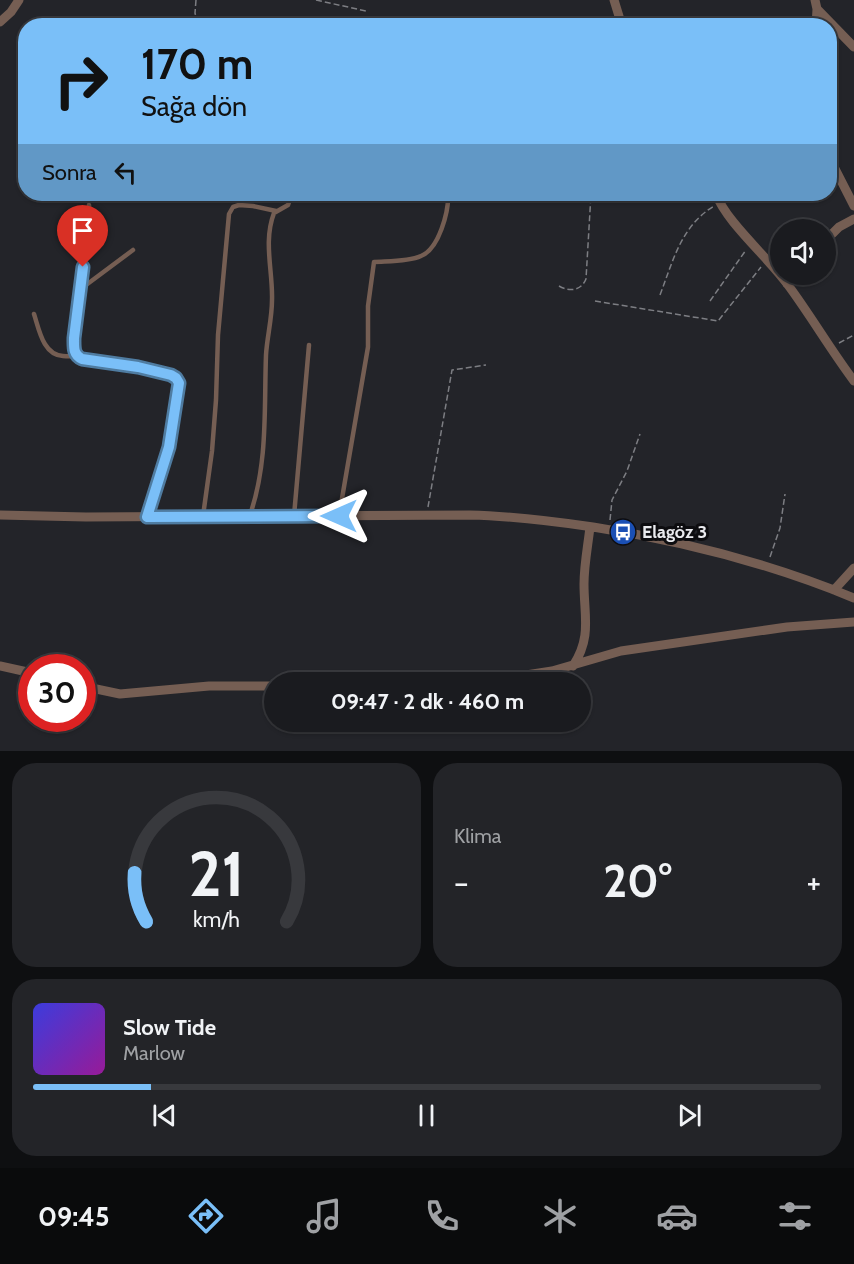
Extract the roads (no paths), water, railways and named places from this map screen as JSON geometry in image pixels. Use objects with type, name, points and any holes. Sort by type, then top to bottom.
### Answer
[{"type":"street","points":[[0,22],[19,0]]},
{"type":"street","points":[[614,0],[620,18]]},
{"type":"street","points":[[816,4],[828,18]]},
{"type":"street","points":[[837,28],[854,47]]},
{"type":"street","points":[[837,173],[854,206]]},
{"type":"street","points":[[720,201],[770,265]]},
{"type":"street","points":[[836,229],[854,219]]},
{"type":"street","points":[[788,285],[829,348],[854,381]]},
{"type":"street","points":[[0,515],[521,517],[609,529],[684,543],[767,566],[854,598]]},
{"type":"street","points":[[573,666],[582,651],[587,633],[584,582],[590,527]]},
{"type":"street","points":[[834,590],[854,568]]},
{"type":"street","points":[[543,672],[573,666],[621,651],[787,627],[854,622]]},
{"type":"street","points":[[0,666],[18,670]]},
{"type":"street","points":[[96,689],[120,693],[209,686],[264,686]]},
{"type":"lane","points":[[250,516],[256,497],[265,433],[266,353],[273,313],[269,234],[276,211],[288,205],[289,201]]},
{"type":"lane","points":[[339,516],[368,347],[368,306],[374,262],[416,258],[425,254],[443,225],[448,201]]},
{"type":"lane","points":[[76,356],[74,338],[82,288],[81,276],[91,226],[89,205]]},
{"type":"lane","points":[[203,516],[212,450],[218,334],[229,214],[233,207],[239,205],[276,211]]},
{"type":"lane","points":[[82,288],[133,250]]},
{"type":"lane","points":[[34,314],[48,349],[59,356],[76,356],[82,359],[138,367],[171,375],[178,380],[180,386],[169,447],[147,517]]},
{"type":"lane","points":[[294,516],[309,345]]},
{"type":"place","name":"Elagöz 3","points":[[623,532]]}]
